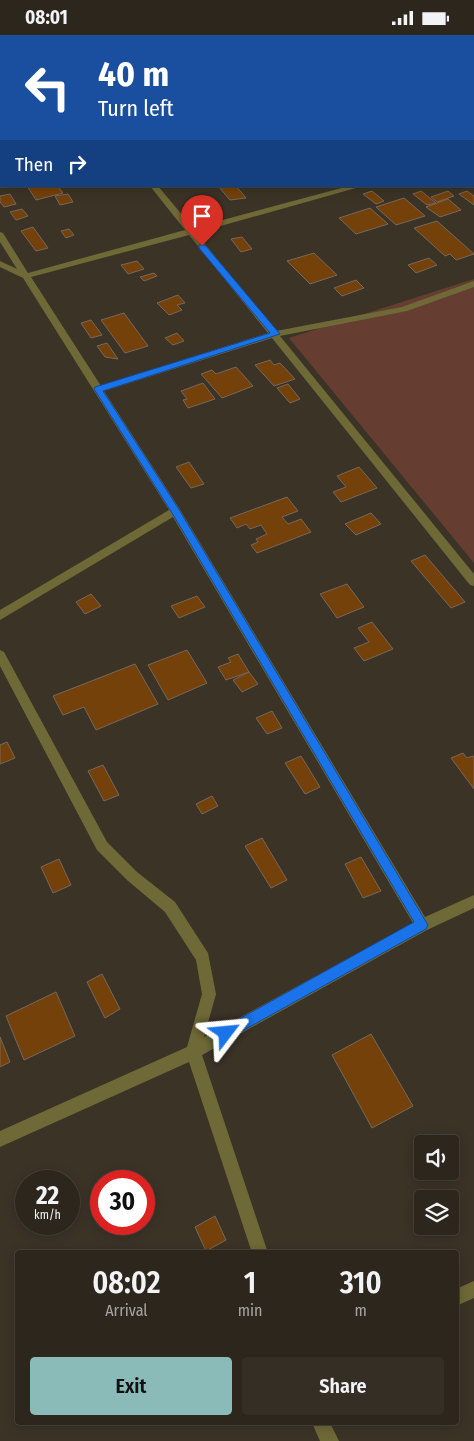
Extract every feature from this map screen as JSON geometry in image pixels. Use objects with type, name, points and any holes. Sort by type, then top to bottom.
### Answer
[{"type":"street","points":[[155,187],[276,334],[474,582]]},
{"type":"street","points":[[0,264],[26,276],[190,232],[333,189],[350,187]]},
{"type":"street","points":[[0,235],[175,511],[422,925]]},
{"type":"street","points":[[98,389],[276,334],[404,309],[474,284]]},
{"type":"street","points":[[0,616],[175,511]]},
{"type":"street","points":[[0,655],[102,846],[132,876],[170,907],[203,958],[209,994],[193,1052],[259,1250]]},
{"type":"street","points":[[0,1139],[193,1052],[422,925],[474,901]]},
{"type":"street","points":[[459,1297],[474,1289]]},
{"type":"street","points":[[322,1425],[330,1441]]},
{"type":"shaded area","points":[[474,279],[474,563],[289,338]]},
{"type":"building","points":[[28,187],[59,187],[63,193],[36,200]]},
{"type":"building","points":[[219,187],[237,187],[246,198],[230,200]]},
{"type":"building","points":[[372,191],[384,201],[376,204],[363,194]]},
{"type":"building","points":[[421,191],[436,203],[427,205],[413,194]]},
{"type":"building","points":[[448,191],[454,196],[437,202],[431,197]]},
{"type":"building","points":[[467,191],[474,196],[474,205],[459,194]]},
{"type":"building","points":[[10,194],[16,204],[4,207],[0,202],[0,196]]},
{"type":"building","points":[[68,194],[73,202],[60,205],[55,196]]},
{"type":"building","points":[[404,198],[425,216],[396,225],[376,207]]},
{"type":"building","points":[[448,199],[461,210],[440,217],[426,207]]},
{"type":"building","points":[[370,208],[388,224],[356,234],[339,218]]},
{"type":"building","points":[[22,209],[28,216],[16,220],[10,212]]},
{"type":"building","points":[[437,221],[474,254],[456,260],[450,254],[445,256],[414,228]]},
{"type":"building","points":[[33,227],[48,248],[36,251],[21,231]]},
{"type":"building","points":[[69,229],[74,235],[66,238],[61,231]]},
{"type":"building","points":[[242,237],[252,249],[241,252],[231,239]]},
{"type":"building","points":[[314,253],[337,275],[310,284],[287,261]]},
{"type":"building","points":[[429,258],[437,265],[416,273],[408,265]]},
{"type":"building","points":[[137,261],[144,269],[128,274],[121,265]]},
{"type":"building","points":[[154,273],[157,276],[144,281],[140,277]]},
{"type":"building","points":[[356,280],[364,288],[342,296],[334,288]]},
{"type":"building","points":[[178,295],[185,303],[177,305],[182,310],[169,315],[157,303]]},
{"type":"building","points":[[124,313],[148,346],[125,353],[101,320]]},
{"type":"building","points":[[91,320],[102,335],[91,338],[81,323]]},
{"type":"building","points":[[177,333],[184,341],[173,345],[165,338]]},
{"type":"building","points":[[107,343],[118,359],[105,357],[97,346]]},
{"type":"building","points":[[270,360],[274,365],[280,363],[295,379],[274,386],[255,365]]},
{"type":"building","points":[[236,367],[253,386],[222,398],[201,374],[212,370],[216,374]]},
{"type":"building","points":[[203,383],[215,399],[188,408],[183,400],[187,399],[181,391]]},
{"type":"building","points":[[288,384],[300,399],[290,403],[277,388]]},
{"type":"building","points":[[189,462],[204,484],[191,488],[176,467]]},
{"type":"building","points":[[359,467],[377,488],[341,502],[333,492],[346,487],[337,476]]},
{"type":"building","points":[[287,497],[298,511],[282,517],[288,524],[301,519],[311,532],[257,553],[251,545],[258,542],[256,539],[267,534],[261,525],[250,529],[246,524],[237,528],[230,518]]},
{"type":"building","points":[[371,513],[381,524],[356,535],[345,524]]},
{"type":"building","points":[[425,555],[465,602],[451,608],[411,561]]},
{"type":"building","points":[[347,584],[364,607],[337,618],[320,594]]},
{"type":"building","points":[[91,594],[101,606],[85,614],[76,602]]},
{"type":"building","points":[[197,596],[205,607],[179,618],[171,606]]},
{"type":"building","points":[[372,622],[393,649],[364,661],[354,648],[369,642],[358,628]]},
{"type":"building","points":[[187,650],[207,683],[168,700],[148,665]]},
{"type":"building","points":[[238,654],[249,672],[226,680],[218,667],[231,662],[228,658]]},
{"type":"building","points":[[135,664],[158,704],[96,730],[84,707],[63,715],[53,696]]},
{"type":"building","points":[[249,672],[258,684],[242,692],[233,680]]},
{"type":"building","points":[[272,711],[282,728],[267,734],[256,718]]},
{"type":"building","points":[[7,742],[15,758],[0,764],[0,745]]},
{"type":"building","points":[[463,753],[467,758],[473,756],[474,758],[474,789],[451,758]]},
{"type":"building","points":[[301,756],[320,787],[305,794],[285,763]]},
{"type":"building","points":[[103,765],[119,795],[104,801],[88,771]]},
{"type":"building","points":[[212,796],[218,806],[202,814],[196,804]]},
{"type":"building","points":[[262,838],[287,880],[271,888],[245,846]]},
{"type":"building","points":[[361,857],[381,891],[363,898],[345,864]]},
{"type":"building","points":[[59,859],[71,885],[53,893],[41,867]]},
{"type":"building","points":[[102,974],[120,1009],[105,1018],[87,982]]},
{"type":"building","points":[[56,992],[75,1036],[24,1060],[6,1016]]},
{"type":"building","points":[[371,1034],[413,1106],[372,1128],[332,1055]]},
{"type":"building","points":[[0,1037],[10,1062],[0,1067]]},
{"type":"building","points":[[215,1216],[226,1240],[206,1250],[195,1227]]},
{"type":"route","points":[[202,246],[276,334],[98,389],[175,511],[422,925],[226,1033]]}]
